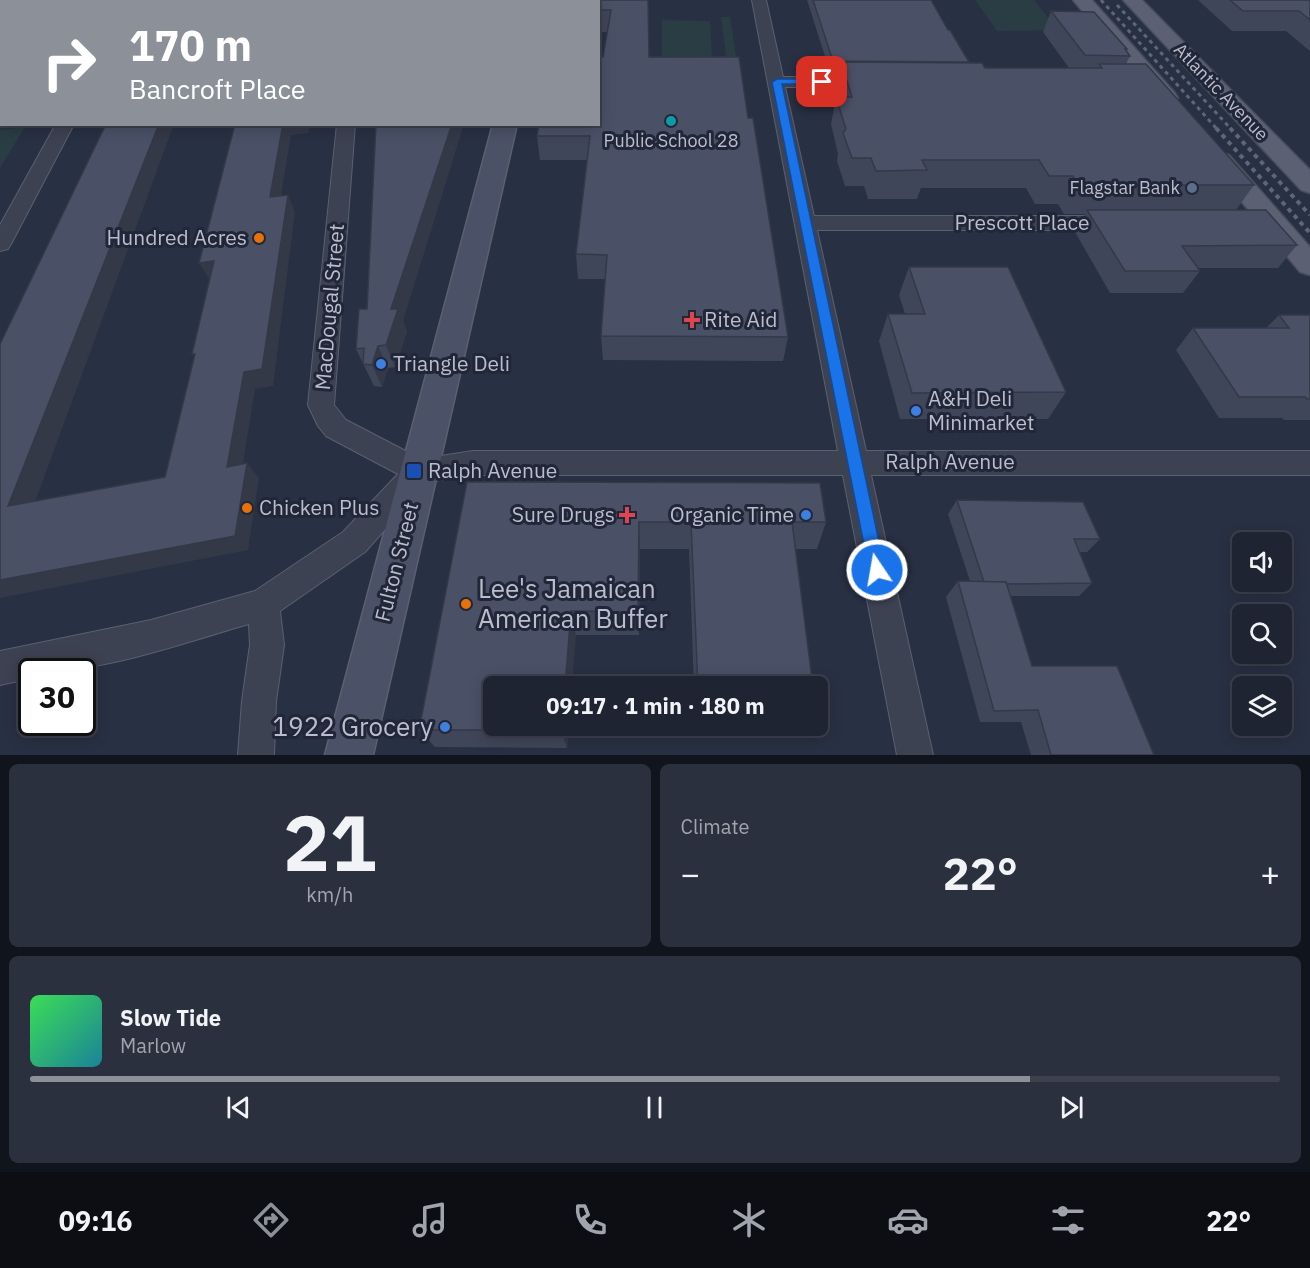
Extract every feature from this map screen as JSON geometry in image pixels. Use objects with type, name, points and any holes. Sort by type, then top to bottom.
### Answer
[{"type":"main road","name":"Atlantic Avenue","points":[[1082,0],[1143,83],[1184,118]]},
{"type":"main road","name":"Atlantic Avenue","points":[[1132,0],[1310,185]]},
{"type":"main road","name":"Fulton Street","points":[[349,755],[505,126]]},
{"type":"main road","points":[[1207,145],[1310,265]]},
{"type":"street","points":[[759,0],[915,755]]},
{"type":"street","points":[[777,82],[882,82]]},
{"type":"street","points":[[0,244],[64,126]]},
{"type":"street","name":"MacDougal Street","points":[[346,126],[321,405],[327,418],[336,428],[420,471]]},
{"type":"street","name":"Prescott Place","points":[[805,223],[1132,223]]},
{"type":"street","points":[[1247,223],[1275,223]]},
{"type":"street","name":"Ralph Avenue","points":[[420,471],[473,463],[1310,463]]},
{"type":"street","points":[[0,668],[151,636],[263,604],[354,542],[420,471]]},
{"type":"street","points":[[256,755],[259,701],[267,645],[263,604]]},
{"type":"shaded area","points":[[975,0],[1034,0],[1058,30],[997,31]]},
{"type":"shaded area","points":[[721,17],[730,17],[737,63],[727,63]]},
{"type":"shaded area","points":[[662,20],[710,21],[712,57],[662,56]]},
{"type":"shaded area","points":[[25,127],[0,168],[0,130]]},
{"type":"building","points":[[600,0],[648,0],[649,57],[739,57],[748,118],[753,118],[788,337],[601,336],[607,255],[576,254],[590,136],[537,136],[539,126],[600,126],[600,57],[603,57],[611,10],[600,10]]},
{"type":"building","points":[[813,0],[931,0],[969,62],[833,61]]},
{"type":"building","points":[[1230,0],[1310,0],[1310,20],[1299,11],[1243,11]]},
{"type":"building","points":[[1051,11],[1094,12],[1127,49],[1125,49],[1130,56],[1085,55]]},
{"type":"building","points":[[841,62],[982,63],[985,68],[1102,68],[1099,64],[1146,64],[1254,185],[1079,185],[1073,176],[1049,176],[1039,160],[922,160],[927,170],[876,171],[871,158],[852,158],[843,133],[846,129],[836,97],[852,97]]},
{"type":"building","points":[[105,126],[158,126],[8,506],[165,477],[195,354],[192,354],[214,261],[199,263],[234,126],[283,126],[270,197],[288,195],[262,369],[244,372],[227,467],[247,463],[235,536],[0,580],[0,344]]},
{"type":"building","points":[[376,126],[451,126],[391,309],[398,309],[386,345],[378,346],[372,365],[363,364],[364,348],[356,349],[359,309],[367,309]]},
{"type":"building","points":[[1087,210],[1266,210],[1297,245],[1182,246],[1200,271],[1125,271]]},
{"type":"building","points":[[909,267],[1008,267],[1066,392],[912,393],[888,314],[925,314]]},
{"type":"building","points":[[1279,315],[1310,315],[1310,399],[1305,397],[1239,397],[1193,328],[1289,328]]},
{"type":"building","points":[[467,482],[820,483],[826,522],[792,522],[812,676],[698,676],[691,522],[639,522],[638,612],[571,611],[566,676],[483,676],[483,730],[419,730]]},
{"type":"building","points":[[957,500],[1083,502],[1100,539],[1074,539],[1092,583],[984,582]]},
{"type":"building","points":[[958,581],[1006,582],[1032,666],[1117,666],[1154,755],[1051,755],[1038,710],[994,711]]},
{"type":"railway","points":[[1101,0],[1217,129]]},
{"type":"railway","points":[[1117,5],[1231,129]]},
{"type":"railway","points":[[1216,128],[1310,233]]},
{"type":"railway","points":[[1230,128],[1310,215]]},
{"type":"place","name":"Public School 28","points":[[671,121]]},
{"type":"place","name":"Flagstar Bank","points":[[1192,188]]},
{"type":"place","name":"Hundred Acres","points":[[259,238]]},
{"type":"place","name":"Rite Aid","points":[[692,320]]},
{"type":"place","name":"Triangle Deli","points":[[381,364]]},
{"type":"place","name":"A&H Deli Minimarket","points":[[916,411]]},
{"type":"place","name":"Ralph Avenue","points":[[414,471]]},
{"type":"place","name":"Chicken Plus","points":[[247,508]]},
{"type":"place","name":"Sure Drugs","points":[[627,515]]},
{"type":"place","name":"Organic Time","points":[[806,515]]},
{"type":"place","name":"Lee's Jamaican American Buffer","points":[[466,604]]},
{"type":"place","name":"1922 Grocery","points":[[445,727]]},
{"type":"route","points":[[822,82],[777,82],[877,570]]}]
